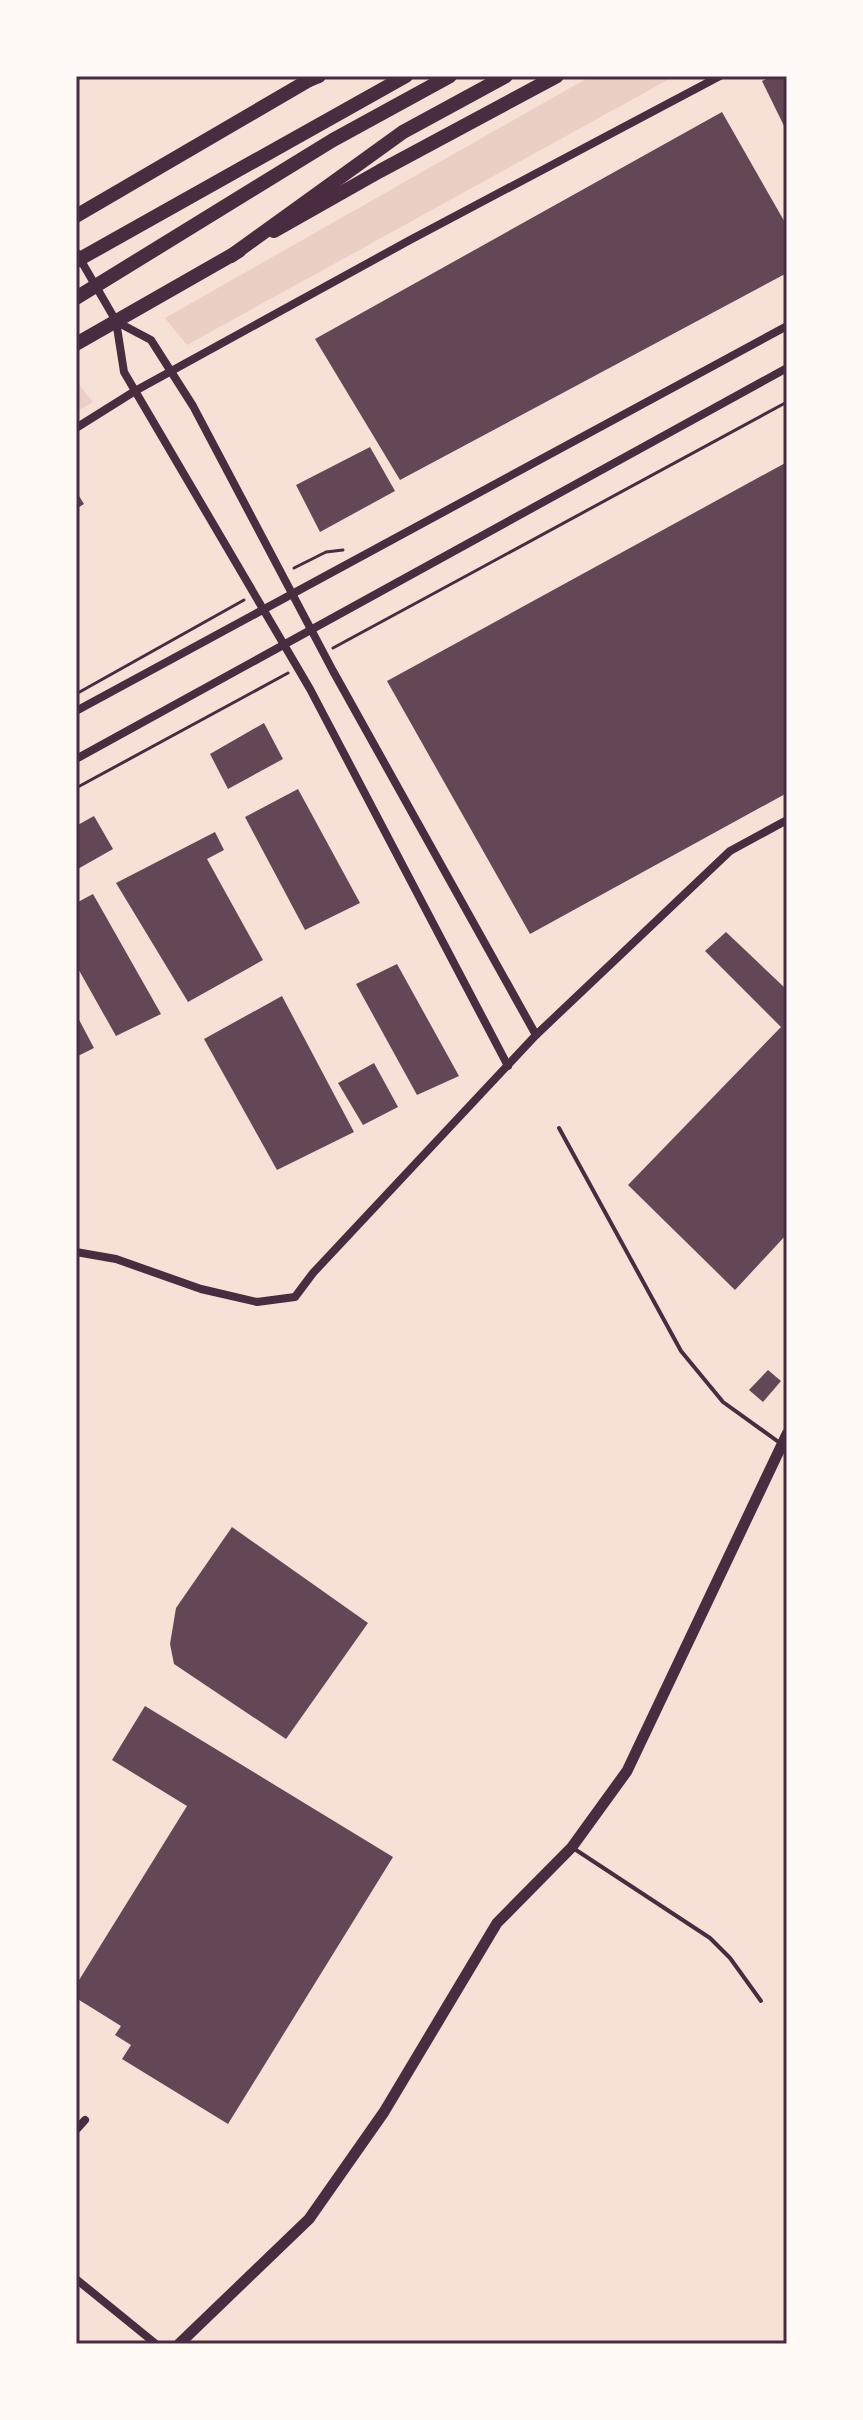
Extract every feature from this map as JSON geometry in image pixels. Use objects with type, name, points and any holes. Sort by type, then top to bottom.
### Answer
[{"type":"main road","points":[[76,261],[406,76]]},
{"type":"main road","points":[[76,298],[333,140],[450,76]]},
{"type":"main road","points":[[231,256],[403,132],[506,76]]},
{"type":"main road","points":[[76,344],[380,171],[557,76]]},
{"type":"main road","points":[[76,216],[314,77]]},
{"type":"street","points":[[76,428],[135,391],[410,240],[720,76]]},
{"type":"street","points":[[76,252],[116,321],[124,372],[297,668],[508,1066]]},
{"type":"street","points":[[116,321],[151,340],[193,406],[323,653],[536,1035]]},
{"type":"street","points":[[76,711],[787,326]]},
{"type":"street","points":[[76,759],[787,368]]},
{"type":"street","points":[[76,1252],[116,1259],[201,1289],[257,1302],[295,1297],[313,1273],[536,1035],[730,851],[787,820]]},
{"type":"street","points":[[179,2344],[309,2219],[384,2112],[497,1923],[572,1847],[627,1771],[785,1439]]},
{"type":"street","points":[[76,2130],[85,2120]]},
{"type":"street","points":[[76,2279],[156,2344]]},
{"type":"lane","points":[[559,1128],[681,1351],[723,1402],[785,1439]]},
{"type":"lane","points":[[572,1847],[710,1938],[730,1958],[761,2001]]},
{"type":"path","points":[[323,653],[787,402]]},
{"type":"path","points":[[76,788],[297,668]]},
{"type":"shaded area","points":[[591,76],[675,76],[187,345],[165,318]]},
{"type":"shaded area","points":[[76,381],[93,402],[76,412]]},
{"type":"building","points":[[772,76],[787,76],[787,132],[762,81]]},
{"type":"building","points":[[722,112],[787,226],[787,273],[400,480],[315,339]]},
{"type":"building","points":[[370,447],[395,491],[320,532],[296,485]]},
{"type":"building","points":[[787,462],[787,793],[530,934],[387,681]]},
{"type":"building","points":[[76,491],[84,504],[76,509]]},
{"type":"building","points":[[264,723],[283,759],[228,789],[210,754]]},
{"type":"building","points":[[298,789],[360,903],[305,930],[245,817]]},
{"type":"building","points":[[94,816],[113,849],[76,870],[76,826]]},
{"type":"building","points":[[215,832],[224,850],[207,859],[263,960],[188,1002],[116,883]]},
{"type":"building","points":[[93,894],[161,1014],[116,1036],[76,965],[76,903]]},
{"type":"building","points":[[726,932],[784,987],[787,984],[787,1234],[735,1290],[628,1185],[781,1027],[705,951]]},
{"type":"building","points":[[397,964],[459,1076],[417,1095],[356,984]]},
{"type":"building","points":[[282,996],[354,1132],[277,1170],[204,1039]]},
{"type":"building","points":[[76,1014],[94,1048],[76,1057]]},
{"type":"building","points":[[374,1063],[398,1107],[363,1125],[338,1083]]},
{"type":"building","points":[[768,1370],[781,1381],[763,1402],[749,1390]]},
{"type":"building","points":[[232,1527],[368,1623],[286,1739],[174,1664],[170,1644],[176,1608]]},
{"type":"building","points":[[145,1706],[393,1857],[228,2124],[122,2059],[131,2045],[115,2035],[121,2026],[76,1998],[76,1985],[187,1806],[112,1760]]}]
